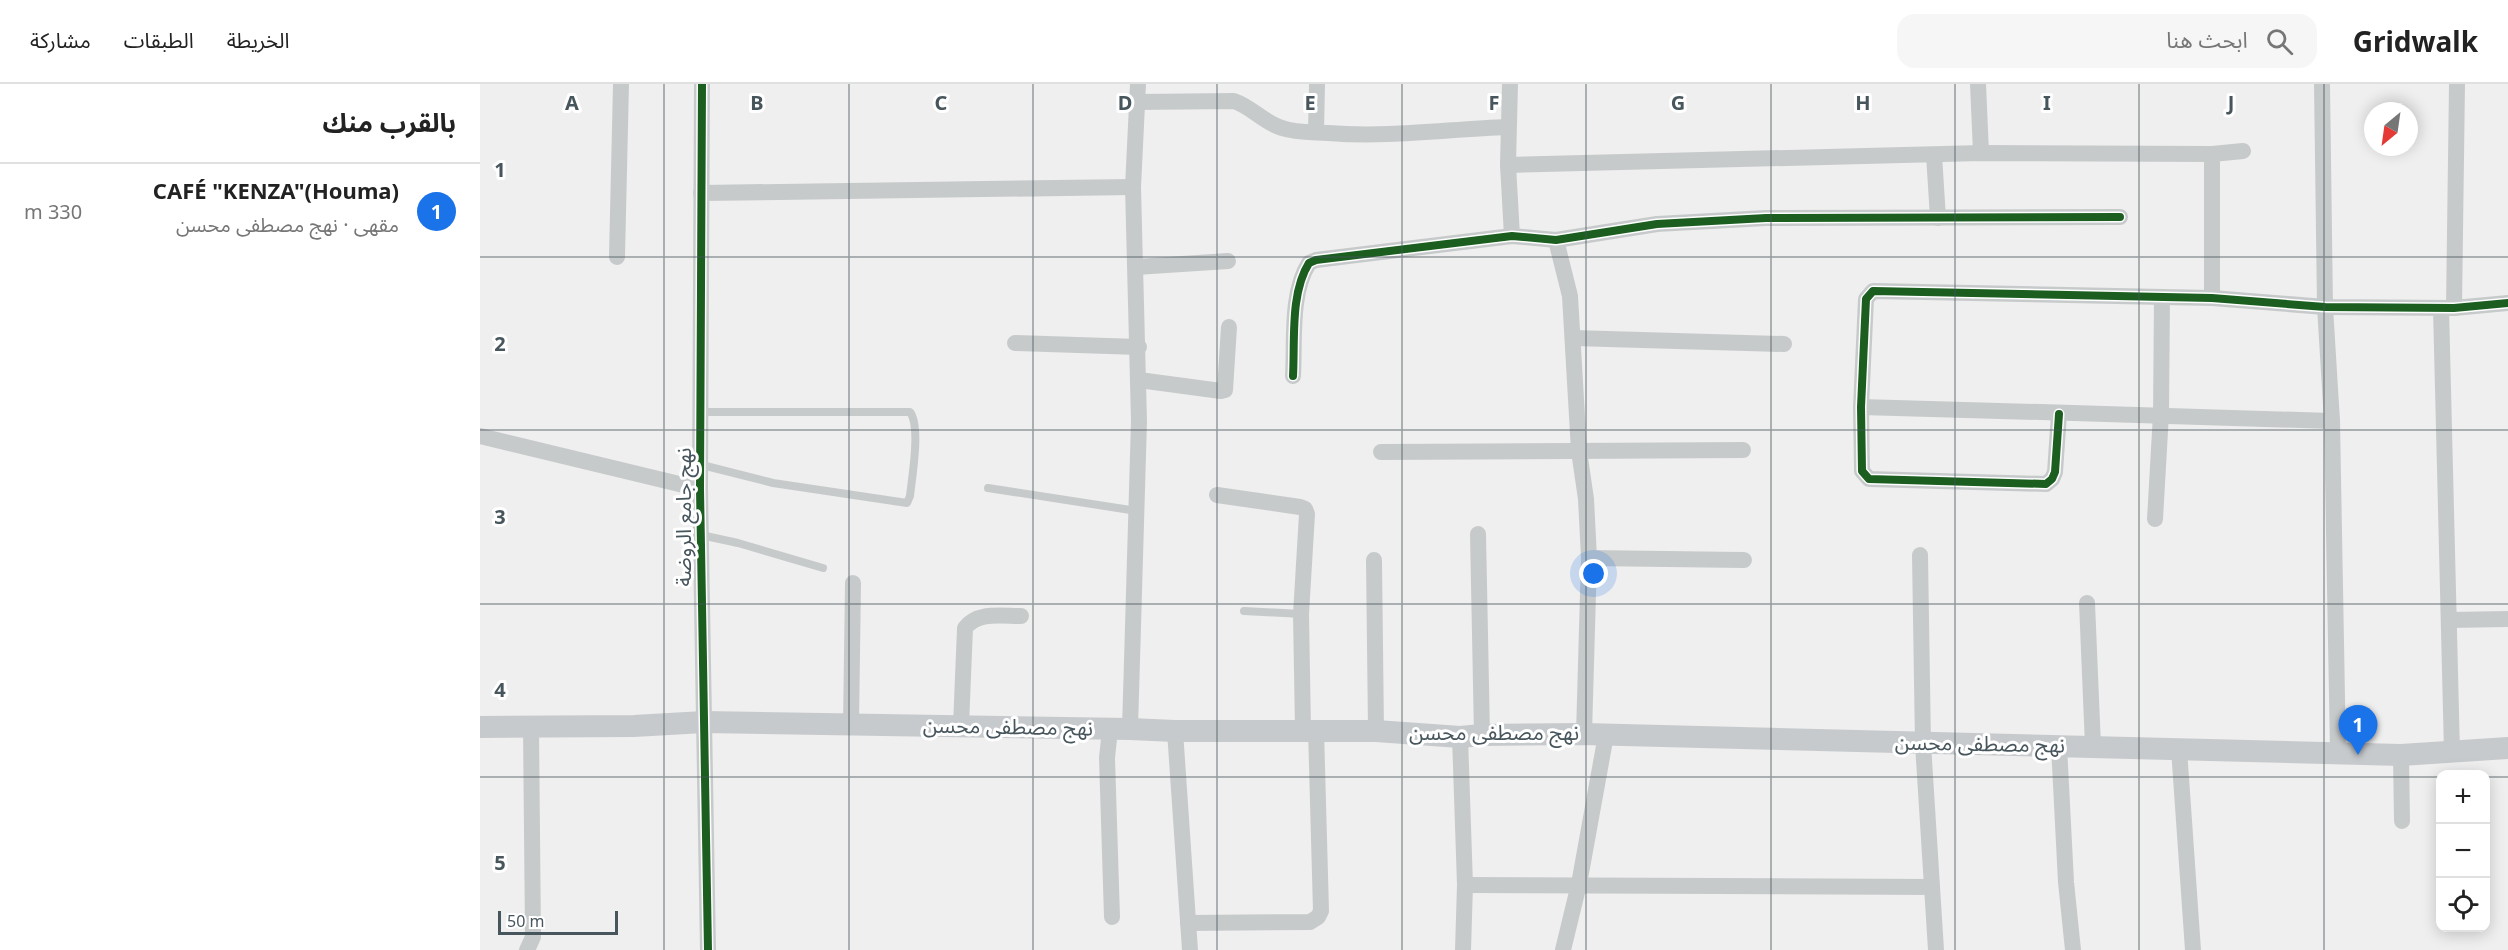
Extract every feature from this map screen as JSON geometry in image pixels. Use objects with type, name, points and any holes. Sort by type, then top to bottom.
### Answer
[{"type":"main road","name":"نهج مصطفى محسن","points":[[480,728],[634,726],[704,722],[1175,731],[1376,731],[1471,736],[1595,734],[2401,755],[2508,748]]},
{"type":"street","points":[[617,257],[621,84]]},
{"type":"street","name":"نهج جامع الروضة","points":[[702,84],[702,465],[700,489],[708,950]]},
{"type":"street","points":[[1112,917],[1107,758],[1120,729],[1137,511],[1139,347],[1133,187],[1138,84]]},
{"type":"street","points":[[1316,132],[1317,84]]},
{"type":"street","points":[[1510,84],[1508,165],[1512,236]]},
{"type":"street","points":[[1978,84],[1981,153]]},
{"type":"street","points":[[2322,84],[2325,307],[2332,421],[2338,752]]},
{"type":"street","points":[[2452,752],[2449,620],[2448,308],[2457,84]]},
{"type":"street","points":[[1137,102],[1234,101],[1249,107],[1275,126],[1290,130],[1360,136],[1407,135],[1449,129],[1508,127]]},
{"type":"street","points":[[1508,165],[1981,153],[2212,154],[2243,151]]},
{"type":"street","points":[[2212,154],[2212,298]]},
{"type":"street","points":[[1934,155],[1938,218]]},
{"type":"street","points":[[701,193],[1133,187]]},
{"type":"street","points":[[1293,376],[1296,310],[1301,277],[1309,263],[1512,236],[1556,240],[1657,224],[1766,218],[2120,217]]},
{"type":"street","points":[[1556,240],[1570,296],[1579,451],[1586,499],[1595,734],[1579,884],[1563,950]]},
{"type":"street","points":[[1136,267],[1228,261]]},
{"type":"street","points":[[2059,414],[2055,472],[2046,484],[1869,479],[1862,471],[1861,407],[1866,300],[1873,291],[2212,298],[2325,307],[2448,308],[2508,303]]},
{"type":"street","points":[[2155,519],[2161,414],[2162,297]]},
{"type":"street","points":[[1139,380],[1221,392],[1225,390],[1229,327]]},
{"type":"street","points":[[1573,338],[1784,344]]},
{"type":"street","points":[[1015,344],[1139,347]]},
{"type":"street","points":[[1861,407],[2059,414],[2161,414],[2332,421]]},
{"type":"street","points":[[480,436],[700,489]]},
{"type":"street","points":[[1381,452],[1743,450]]},
{"type":"street","points":[[1188,923],[1310,922],[1318,918],[1321,910],[1301,614],[1307,514],[1305,509],[1217,495]]},
{"type":"street","points":[[1463,950],[1478,534]]},
{"type":"street","points":[[1920,555],[1923,744],[1936,950]]},
{"type":"street","points":[[1589,558],[1744,560]]},
{"type":"street","points":[[1374,560],[1376,731]]},
{"type":"street","points":[[851,725],[853,583]]},
{"type":"street","points":[[2087,603],[2092,746]]},
{"type":"street","points":[[961,726],[965,628],[971,620],[982,616],[1021,615]]},
{"type":"street","points":[[2449,620],[2508,619]]},
{"type":"street","points":[[527,950],[533,937],[531,728]]},
{"type":"street","points":[[1175,731],[1190,950]]},
{"type":"street","points":[[2059,746],[2066,882],[2073,950]]},
{"type":"street","points":[[2179,749],[2193,950]]},
{"type":"street","points":[[2401,755],[2402,821]]},
{"type":"street","points":[[1465,885],[1932,887]]},
{"type":"lane","points":[[701,412],[910,412],[914,417],[910,496],[907,503],[773,483],[702,465]]},
{"type":"lane","points":[[988,488],[1137,511]]},
{"type":"lane","points":[[701,535],[738,543],[823,568]]},
{"type":"lane","points":[[1244,611],[1301,614]]},
{"type":"cycle path","points":[[702,84],[700,489],[708,950]]},
{"type":"cycle path","points":[[1293,376],[1296,303],[1303,275],[1309,263],[1316,260],[1512,236],[1556,240],[1657,224],[1766,218],[2120,217]]},
{"type":"cycle path","points":[[2059,414],[2055,472],[2046,484],[1869,479],[1862,471],[1861,407],[1866,299],[1873,291],[2212,298],[2325,307],[2454,308],[2508,303]]},
{"type":"place","name":"CAFÉ \"KENZA\"(Houma)","points":[[2358,755]]}]
